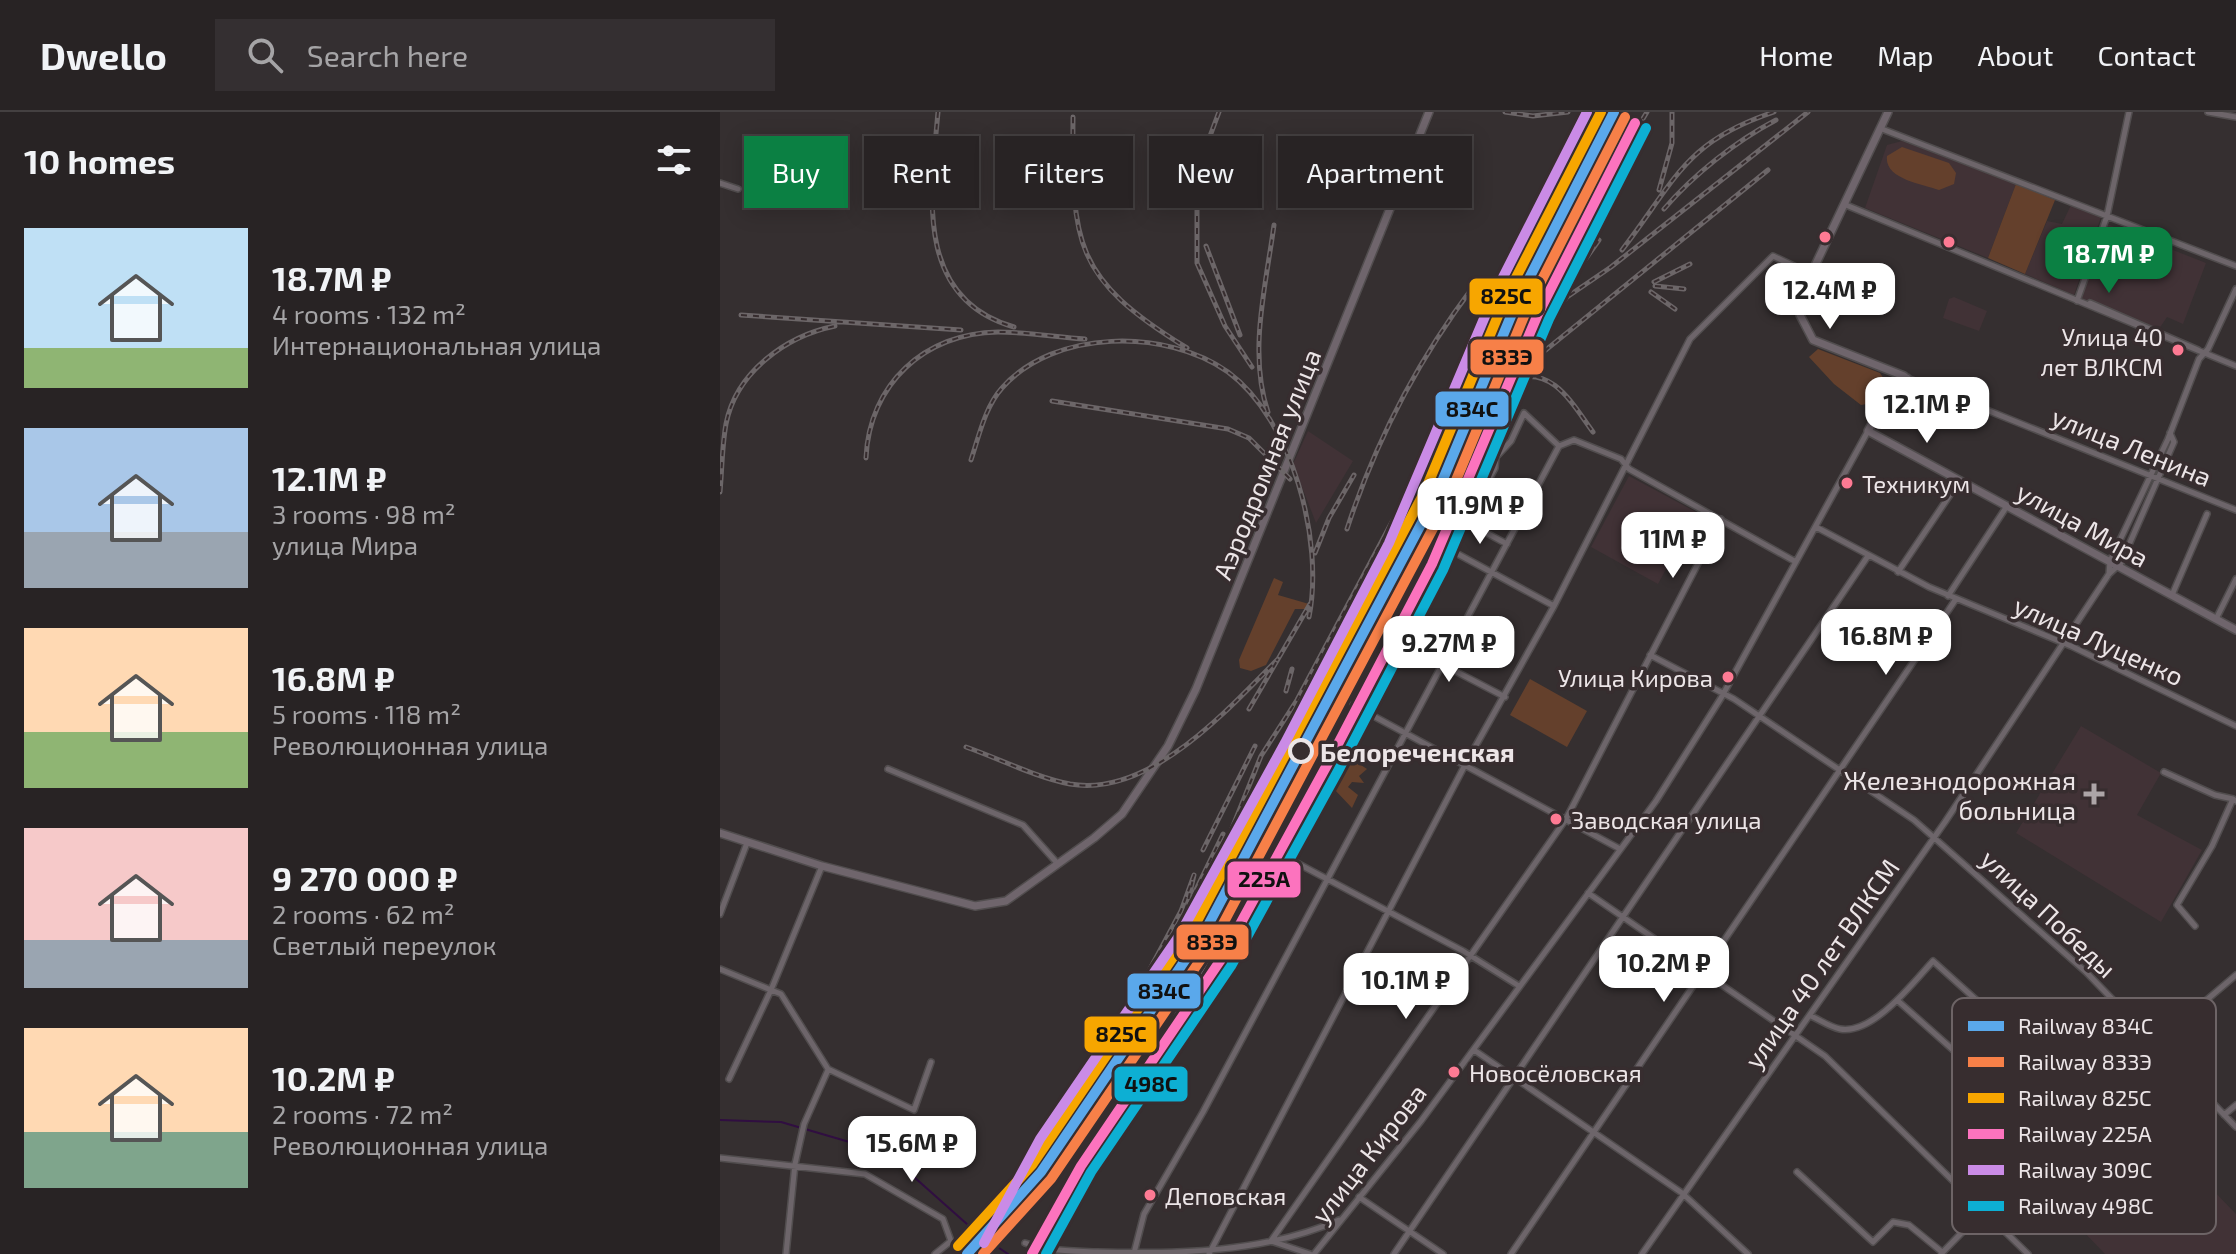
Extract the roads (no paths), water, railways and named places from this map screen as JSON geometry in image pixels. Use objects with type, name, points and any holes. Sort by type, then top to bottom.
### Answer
[{"type":"main road","name":"Аэродромная улица","points":[[720,833],[822,866],[975,906],[1006,901],[1116,820],[1162,757],[1196,689],[1429,112]]},
{"type":"main road","name":"улица Ленина","points":[[1888,112],[1811,274],[1798,309],[1808,334],[1820,344],[1907,378]]},
{"type":"main road","points":[[1879,367],[1889,379],[1889,389]]},
{"type":"main road","points":[[1889,389],[1894,382],[1907,378]]},
{"type":"main road","name":"улица Кирова","points":[[1868,431],[1889,389]]},
{"type":"main road","name":"улица Мира","points":[[1868,431],[2236,630]]},
{"type":"street","points":[[2077,299],[2107,216],[2129,112]]},
{"type":"street","points":[[2208,112],[2236,117]]},
{"type":"street","points":[[1882,129],[2236,266]]},
{"type":"street","points":[[720,183],[738,189]]},
{"type":"street","points":[[1846,204],[2236,366]]},
{"type":"street","points":[[1210,1252],[1465,765],[1554,606],[1690,339],[1773,256],[1811,274]]},
{"type":"street","name":"улица 40 лет ВЛКСМ","points":[[2109,574],[2110,561],[2170,433],[2202,352],[2236,289]]},
{"type":"street","name":"улица Ленина","points":[[1907,378],[2236,510]]},
{"type":"street","points":[[1507,544],[1466,522],[1495,468],[1496,457],[1511,441],[1524,413],[1559,446]]},
{"type":"street","name":"улица Кирова","points":[[1312,1254],[1474,1050],[1678,767],[1724,693],[1868,431]]},
{"type":"street","name":"улица 40 лет ВЛКСМ","points":[[1642,1254],[1682,1193],[1811,1016],[2065,644],[2109,574],[2118,566],[2174,442],[2170,433]]},
{"type":"street","points":[[1134,1253],[1149,1203],[1203,1112],[1559,446],[1574,440],[1604,450],[1796,562]]},
{"type":"street","points":[[1898,572],[1960,480]]},
{"type":"street","points":[[1948,596],[2007,505]]},
{"type":"street","points":[[2172,595],[2207,514]]},
{"type":"street","points":[[1271,1241],[1566,819],[1721,519]]},
{"type":"street","name":"улица Луценко","points":[[1816,527],[1948,596],[2065,644],[2236,726]]},
{"type":"street","points":[[1430,539],[1554,606]]},
{"type":"street","points":[[1394,1254],[1868,556]]},
{"type":"street","points":[[2216,619],[2236,579]]},
{"type":"street","points":[[1511,1254],[1956,599]]},
{"type":"street","points":[[1407,646],[1505,697]]},
{"type":"street","name":"улица Победы","points":[[1650,655],[1724,693],[1893,804],[2057,945],[2111,998]]},
{"type":"street","points":[[1353,705],[1620,849]]},
{"type":"street","points":[[888,769],[1023,825],[1058,864]]},
{"type":"street","points":[[2164,772],[2215,795],[2235,800],[2177,905],[2195,926]]},
{"type":"street","points":[[720,914],[747,843]]},
{"type":"street","points":[[1278,853],[1470,955],[1519,986]]},
{"type":"street","points":[[729,1079],[771,990],[822,866]]},
{"type":"street","points":[[1588,893],[1835,1065],[1952,1180]]},
{"type":"street","points":[[1811,1016],[1839,1029],[1864,1026],[1897,1000],[1933,961],[1974,998]]},
{"type":"street","points":[[720,969],[781,994],[828,1069],[914,1110],[931,1062]]},
{"type":"street","points":[[2210,998],[2236,975]]},
{"type":"street","points":[[1897,1000],[1952,1049]]},
{"type":"street","points":[[1474,1050],[1682,1193],[1748,1254]]},
{"type":"street","points":[[786,1254],[795,1164],[804,1124],[828,1069]]},
{"type":"street","points":[[2224,1115],[2236,1105]]},
{"type":"street","name":"улица Победы","points":[[2216,1106],[2236,1127]]},
{"type":"street","points":[[720,1158],[865,1174],[937,1212],[948,1226],[951,1241],[935,1254]]},
{"type":"street","points":[[1797,1172],[1873,1242],[1893,1222],[1909,1225],[1941,1253],[1959,1234]]},
{"type":"street","points":[[1359,1197],[1443,1254]]},
{"type":"street","points":[[1025,1243],[1064,1252],[1210,1252],[1271,1241],[1340,1220]]},
{"type":"street","points":[[2008,1234],[2028,1254]]},
{"type":"street","points":[[1271,1241],[1312,1254]]},
{"type":"waterway","points":[[720,1120],[781,1122],[887,1153],[977,1233],[1008,1254]]},
{"type":"railway","points":[[938,112],[932,208],[944,267],[959,292],[981,313],[1014,327]]},
{"type":"railway","points":[[1219,112],[1197,171],[1197,263],[1225,326],[1252,367]]},
{"type":"railway","points":[[1505,112],[1533,116],[1568,112]]},
{"type":"railway","points":[[1624,150],[1647,112]]},
{"type":"railway","points":[[1659,190],[1672,143],[1672,112]]},
{"type":"railway","points":[[1622,250],[1670,183],[1701,150],[1720,136],[1774,112]]},
{"type":"railway","points":[[1494,388],[1567,297],[1611,267],[1808,112]]},
{"type":"railway","points":[[1073,117],[1074,197],[1087,254],[1101,278],[1121,300],[1187,348]]},
{"type":"railway","points":[[1542,313],[1556,290],[1569,249],[1625,118]]},
{"type":"railway","points":[[1664,209],[1716,160],[1776,120]]},
{"type":"railway","points":[[1561,224],[1595,161]]},
{"type":"railway","points":[[1456,447],[1480,409],[1505,383],[1768,170]]},
{"type":"railway","points":[[1536,243],[1559,209]]},
{"type":"railway","points":[[1268,412],[1262,389],[1259,343],[1274,225]]},
{"type":"railway","points":[[1521,314],[1557,234]]},
{"type":"railway","points":[[1223,851],[1261,756],[1297,700],[1545,235]]},
{"type":"railway","points":[[1560,295],[1599,240]]},
{"type":"railway","points":[[1206,246],[1240,335]]},
{"type":"railway","points":[[1654,282],[1690,264]]},
{"type":"railway","points":[[1655,286],[1684,289]]},
{"type":"railway","points":[[1347,529],[1371,465],[1400,403],[1434,344],[1473,287]]},
{"type":"railway","points":[[1651,292],[1675,309]]},
{"type":"railway","points":[[1489,380],[1520,303]]},
{"type":"railway","points":[[741,315],[961,330]]},
{"type":"railway","points":[[720,492],[726,424],[740,388],[766,359],[782,348],[799,338],[835,326]]},
{"type":"railway","points":[[866,458],[878,407],[890,386],[925,353],[971,335],[998,332],[1085,339]]},
{"type":"railway","points":[[971,460],[983,422],[1002,388],[1024,369],[1051,354],[1080,345],[1111,341],[1143,342],[1203,358],[1228,372],[1251,393],[1286,451],[1307,519],[1312,554],[1309,617]]},
{"type":"railway","points":[[1513,380],[1527,377],[1550,382],[1569,399],[1593,432]]},
{"type":"railway","points":[[1052,401],[1228,429],[1249,438],[1290,479]]},
{"type":"railway","points":[[1422,529],[1467,440]]},
{"type":"railway","points":[[1315,553],[1329,518],[1354,475]]},
{"type":"railway","points":[[1249,709],[1310,604]]},
{"type":"railway","points":[[966,747],[1070,784],[1100,785],[1129,777],[1158,764],[1185,746],[1236,702],[1278,659]]},
{"type":"railway","points":[[1286,691],[1292,669]]},
{"type":"railway","points":[[1203,850],[1255,746]]},
{"type":"railway","points":[[1099,1159],[1265,852],[1280,809]]},
{"type":"railway","points":[[1205,883],[1189,904],[1223,834]]},
{"type":"railway","points":[[1089,1083],[1181,911],[1194,875],[1188,901]]},
{"type":"railway","points":[[1159,991],[1141,1017],[1174,956]]},
{"type":"rail line","name":"309С","points":[[984,1243],[1040,1139],[1179,936],[1285,743],[1389,543],[1494,295],[1587,112]]},
{"type":"rail line","name":"825С","points":[[958,1246],[1032,1165],[1195,925],[1425,491],[1505,299],[1601,112]]},
{"type":"rail line","name":"834С","points":[[967,1254],[1041,1172],[1205,931],[1436,496],[1516,304],[1614,112]]},
{"type":"rail line","name":"833Э","points":[[983,1254],[1051,1179],[1216,937],[1447,502],[1527,309],[1625,117]]},
{"type":"rail line","name":"225А","points":[[1032,1254],[1081,1166],[1220,961],[1327,765],[1432,564],[1538,314],[1635,123]]},
{"type":"rail line","name":"498С","points":[[1046,1254],[1091,1172],[1231,966],[1338,771],[1443,570],[1549,319],[1646,128]]},
{"type":"place","name":"Улица 40 лет ВЛКСМ","points":[[2178,350]]},
{"type":"place","name":"Техникум","points":[[1847,483]]},
{"type":"place","name":"Улица Кирова","points":[[1728,677]]},
{"type":"place","name":"Белореченская","points":[[1301,751]]},
{"type":"place","name":"Железнодорожная больница","points":[[2094,794]]},
{"type":"place","name":"Заводская улица","points":[[1556,819]]},
{"type":"place","name":"Новосёловская","points":[[1454,1072]]},
{"type":"place","name":"Деповская","points":[[1150,1195]]}]
